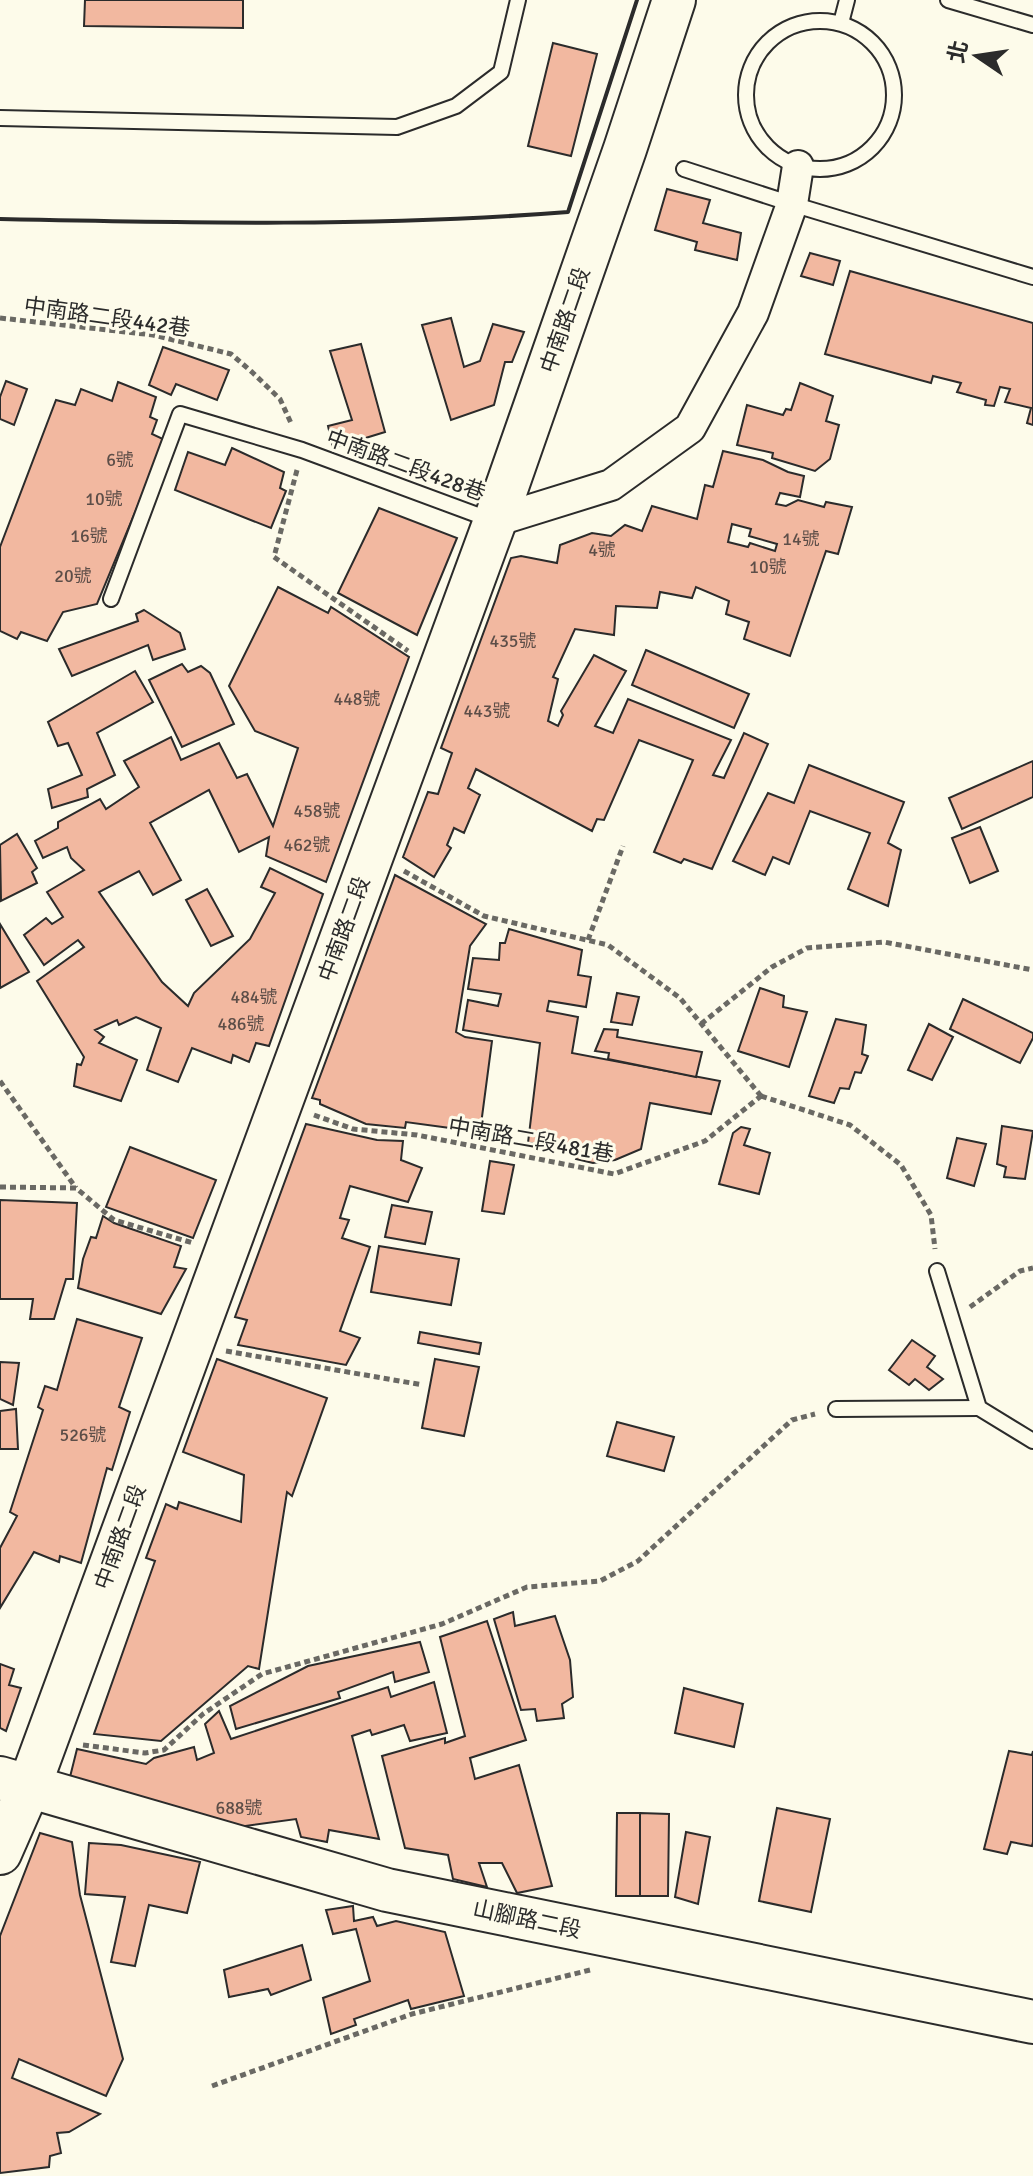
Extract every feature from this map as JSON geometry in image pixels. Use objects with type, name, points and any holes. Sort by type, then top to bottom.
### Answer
[{"type":"main road","name":"中南路二段","points":[[0,1853],[14,1783],[46,1740],[495,521],[674,0]]},
{"type":"main road","name":"山腳路二段","points":[[14,1783],[387,1890],[1033,2022]]},
{"type":"street","points":[[495,521],[611,485],[690,428],[753,313],[792,204],[798,166]]},
{"type":"lane","points":[[0,118],[397,127],[456,106],[501,72],[518,0]]},
{"type":"lane","points":[[841,23],[847,0]]},
{"type":"lane","points":[[948,0],[975,4],[1033,25]]},
{"type":"lane","points":[[822,20],[841,23],[859,31],[885,59],[892,77],[894,97],[891,116],[883,134],[870,149],[854,160],[837,167],[817,169],[798,166],[780,158],[754,130],[747,112],[745,92],[748,73],[769,40],[785,29],[803,22],[822,20]]},
{"type":"lane","points":[[684,169],[1033,277]]},
{"type":"lane","name":"中南路二段428巷","points":[[111,599],[180,414],[302,450],[495,521]]},
{"type":"lane","points":[[937,1271],[979,1408]]},
{"type":"lane","points":[[836,1409],[979,1408],[1033,1441]]},
{"type":"path","name":"中南路二段442巷","points":[[0,318],[153,335],[231,354],[280,399],[302,450]]},
{"type":"path","points":[[302,450],[274,557],[438,672]]},
{"type":"path","points":[[588,940],[623,846]]},
{"type":"path","points":[[372,853],[484,916],[608,945],[668,989],[680,998],[761,1096],[850,1125],[901,1165],[931,1215],[937,1271]]},
{"type":"path","points":[[701,1024],[772,967],[807,948],[884,942],[1033,970]]},
{"type":"path","points":[[0,1081],[76,1188],[114,1220],[225,1252]]},
{"type":"path","name":"中南路二段481巷","points":[[280,1102],[353,1129],[417,1135],[614,1174],[705,1141],[761,1096]]},
{"type":"path","points":[[0,1187],[76,1188]]},
{"type":"path","points":[[952,1316],[974,1305],[1020,1271],[1033,1268]]},
{"type":"path","points":[[191,1344],[423,1385]]},
{"type":"path","points":[[46,1740],[145,1753],[164,1750],[203,1714],[262,1674],[442,1624],[527,1587],[600,1581],[638,1561],[792,1420],[836,1409]]},
{"type":"path","points":[[212,2086],[412,2014],[597,1968]]},
{"type":"building","points":[[85,0],[243,0],[243,28],[84,26]]},
{"type":"building","points":[[553,43],[597,54],[571,156],[528,146]]},
{"type":"building","points":[[667,189],[710,200],[703,223],[741,233],[737,260],[695,250],[697,242],[655,230]]},
{"type":"building","points":[[810,253],[840,261],[833,285],[801,276]]},
{"type":"building","points":[[850,271],[1033,323],[1033,425],[1027,423],[1031,408],[1005,402],[1010,389],[1000,387],[994,406],[985,405],[986,400],[957,392],[961,383],[933,376],[931,383],[825,354]]},
{"type":"building","points":[[451,318],[464,367],[480,361],[493,324],[524,332],[512,362],[505,362],[494,405],[451,420],[422,325]]},
{"type":"building","points":[[361,344],[385,432],[333,448],[328,426],[352,420],[330,351]]},
{"type":"building","points":[[163,347],[229,370],[217,400],[176,384],[171,395],[149,385]]},
{"type":"building","points":[[6,381],[27,389],[14,425],[0,419],[0,397]]},
{"type":"building","points":[[118,382],[156,397],[150,417],[157,420],[152,434],[165,440],[97,604],[63,612],[47,641],[21,632],[17,639],[0,631],[0,547],[56,400],[75,405],[81,389],[112,401]]},
{"type":"building","points":[[800,383],[833,396],[826,421],[839,425],[830,459],[815,471],[772,458],[773,453],[737,445],[747,405],[783,415],[786,409],[791,410]]},
{"type":"building","points":[[232,448],[284,472],[280,488],[286,491],[271,528],[175,490],[188,452],[225,465]]},
{"type":"building","points":[[723,451],[763,460],[804,476],[800,497],[780,493],[776,504],[786,506],[798,500],[824,507],[826,502],[852,507],[838,554],[826,551],[790,656],[744,639],[749,622],[726,614],[729,601],[696,587],[692,598],[660,592],[657,608],[616,606],[614,635],[575,629],[553,677],[558,679],[548,721],[558,726],[563,715],[561,711],[594,655],[626,671],[595,726],[613,733],[628,699],[731,740],[713,775],[724,778],[744,733],[768,744],[712,869],[684,859],[681,863],[654,852],[693,760],[639,740],[604,820],[597,819],[592,831],[476,769],[468,788],[480,795],[464,833],[454,828],[447,845],[451,848],[434,877],[403,857],[428,792],[438,794],[452,753],[441,748],[511,558],[521,556],[557,563],[560,545],[592,533],[611,536],[625,525],[642,531],[652,506],[697,519],[705,485],[713,487]],"holes":[[[732,524],[751,529],[749,536],[777,544],[775,551],[750,543],[748,547],[728,542]]]},
{"type":"building","points":[[379,508],[457,538],[417,635],[338,593]]},
{"type":"building","points":[[278,587],[328,613],[331,607],[409,657],[326,882],[266,856],[269,837],[239,852],[209,790],[150,823],[181,880],[153,895],[139,871],[99,892],[162,982],[188,1006],[194,993],[250,939],[275,893],[261,887],[270,868],[323,894],[269,1046],[256,1043],[249,1062],[233,1055],[231,1063],[192,1048],[178,1082],[147,1070],[161,1028],[136,1017],[119,1025],[117,1020],[95,1030],[104,1037],[99,1043],[137,1060],[121,1101],[74,1086],[77,1064],[81,1065],[84,1057],[37,981],[84,947],[78,940],[44,965],[24,935],[46,918],[52,924],[63,917],[47,892],[84,870],[71,858],[67,847],[43,858],[35,841],[58,828],[58,822],[100,799],[106,809],[139,787],[124,761],[171,737],[181,760],[219,743],[237,778],[247,774],[273,826],[298,748],[255,731],[229,686]]},
{"type":"building","points":[[144,610],[180,633],[185,649],[153,660],[148,645],[72,676],[59,649],[138,621],[136,614]]},
{"type":"building","points":[[646,650],[749,694],[734,728],[632,685]]},
{"type":"building","points":[[182,664],[188,672],[201,666],[210,673],[234,724],[182,747],[149,680]]},
{"type":"building","points":[[135,671],[153,702],[97,733],[115,775],[87,789],[88,797],[52,808],[48,789],[82,775],[68,743],[58,746],[48,722]]},
{"type":"building","points":[[1033,761],[1033,797],[962,829],[949,798]]},
{"type":"building","points":[[809,765],[904,802],[888,843],[901,850],[888,906],[848,889],[870,833],[810,811],[789,864],[773,857],[765,875],[733,861],[768,793],[794,803]]},
{"type":"building","points":[[980,827],[998,871],[970,883],[952,838]]},
{"type":"building","points":[[17,834],[37,868],[32,872],[37,883],[1,901],[0,845]]},
{"type":"building","points":[[395,875],[486,924],[470,946],[456,1032],[465,1037],[492,1041],[480,1132],[406,1122],[405,1128],[366,1124],[312,1098]]},
{"type":"building","points":[[207,889],[233,936],[211,946],[186,900]]},
{"type":"building","points":[[0,924],[29,972],[0,988]]},
{"type":"building","points":[[509,929],[582,950],[578,975],[591,977],[586,1007],[549,1001],[547,1011],[578,1017],[572,1053],[720,1081],[711,1114],[650,1103],[641,1149],[615,1160],[593,1163],[576,1159],[578,1149],[528,1143],[540,1043],[463,1030],[468,1000],[498,1006],[501,994],[468,989],[473,958],[499,960],[500,943],[505,943]]},
{"type":"building","points":[[760,988],[784,996],[783,1007],[807,1012],[789,1067],[738,1051]]},
{"type":"building","points":[[617,993],[639,997],[632,1025],[611,1022]]},
{"type":"building","points":[[963,999],[1033,1033],[1020,1063],[950,1029]]},
{"type":"building","points":[[836,1019],[866,1025],[862,1054],[868,1056],[861,1073],[855,1072],[849,1089],[840,1088],[834,1103],[809,1096]]},
{"type":"building","points":[[929,1024],[953,1037],[932,1080],[908,1070]]},
{"type":"building","points":[[604,1029],[618,1030],[617,1037],[702,1052],[696,1077],[608,1059],[609,1053],[595,1051]]},
{"type":"building","points":[[306,1124],[377,1140],[403,1141],[401,1160],[422,1168],[408,1202],[350,1186],[340,1218],[349,1220],[342,1238],[370,1247],[340,1331],[360,1338],[346,1365],[238,1345],[247,1320],[235,1317]]},
{"type":"building","points":[[1002,1126],[1033,1131],[1025,1179],[1004,1177],[1006,1167],[997,1164]]},
{"type":"building","points":[[741,1127],[750,1129],[744,1145],[770,1153],[759,1194],[719,1184],[733,1133]]},
{"type":"building","points":[[957,1138],[986,1144],[974,1186],[947,1178]]},
{"type":"building","points":[[130,1147],[216,1180],[193,1238],[106,1207]]},
{"type":"building","points":[[490,1161],[514,1165],[504,1214],[482,1211]]},
{"type":"building","points":[[0,1200],[77,1203],[73,1279],[66,1279],[54,1319],[30,1319],[33,1299],[0,1299]]},
{"type":"building","points":[[392,1205],[432,1212],[425,1244],[385,1237]]},
{"type":"building","points":[[103,1216],[114,1223],[181,1246],[174,1267],[186,1269],[161,1314],[78,1288],[83,1259],[91,1237],[96,1238]]},
{"type":"building","points":[[379,1246],[459,1259],[451,1305],[371,1292]]},
{"type":"building","points":[[77,1319],[142,1338],[119,1407],[130,1412],[112,1470],[107,1468],[81,1563],[60,1556],[59,1562],[34,1552],[0,1608],[0,1548],[17,1516],[10,1512],[43,1410],[38,1407],[45,1386],[57,1390]]},
{"type":"building","points":[[420,1332],[481,1343],[479,1354],[418,1343]]},
{"type":"building","points":[[912,1340],[935,1356],[927,1367],[943,1379],[929,1390],[915,1379],[909,1385],[889,1370]]},
{"type":"building","points":[[217,1359],[327,1398],[292,1496],[287,1492],[259,1669],[248,1666],[161,1741],[94,1734],[155,1561],[146,1558],[166,1504],[177,1509],[179,1502],[241,1522],[244,1475],[183,1452]]},
{"type":"building","points":[[435,1359],[479,1367],[464,1436],[422,1428]]},
{"type":"building","points":[[0,1362],[19,1363],[13,1405],[0,1399]]},
{"type":"building","points":[[16,1409],[18,1449],[0,1449],[0,1411]]},
{"type":"building","points":[[617,1422],[674,1437],[664,1471],[607,1456]]},
{"type":"building","points":[[513,1612],[515,1626],[555,1616],[570,1660],[573,1697],[562,1704],[564,1718],[537,1721],[535,1709],[521,1710],[494,1619]]},
{"type":"building","points":[[487,1621],[526,1740],[470,1758],[475,1779],[519,1765],[552,1886],[517,1893],[502,1863],[479,1863],[487,1887],[453,1879],[448,1855],[405,1848],[382,1756],[445,1738],[445,1743],[465,1736],[440,1637]]},
{"type":"building","points":[[420,1642],[429,1672],[395,1682],[393,1672],[338,1692],[340,1698],[236,1729],[230,1706],[308,1666]]},
{"type":"building","points":[[0,1664],[14,1669],[9,1685],[21,1688],[6,1731],[0,1728]]},
{"type":"building","points":[[434,1682],[447,1733],[410,1741],[404,1725],[372,1735],[370,1730],[352,1736],[379,1839],[329,1830],[327,1842],[301,1837],[296,1819],[224,1829],[68,1785],[77,1749],[146,1764],[154,1758],[194,1747],[197,1760],[214,1753],[205,1724],[219,1711],[231,1739],[388,1687],[391,1697]]},
{"type":"building","points":[[684,1688],[743,1704],[734,1747],[675,1733]]},
{"type":"building","points":[[1009,1751],[1032,1755],[1033,1751],[1033,1842],[1032,1846],[1011,1842],[1007,1854],[984,1849]]},
{"type":"building","points":[[777,1808],[830,1819],[811,1912],[759,1901]]},
{"type":"building","points":[[617,1813],[640,1813],[640,1896],[616,1896]]},
{"type":"building","points":[[640,1813],[669,1814],[668,1896],[640,1896]]},
{"type":"building","points":[[686,1832],[710,1837],[698,1904],[675,1897]]},
{"type":"building","points":[[40,1833],[72,1842],[80,1895],[123,2059],[106,2096],[19,2059],[12,2078],[100,2114],[69,2132],[57,2133],[61,2153],[50,2156],[49,2167],[0,2173],[0,1936]]},
{"type":"building","points":[[89,1843],[121,1845],[200,1862],[187,1913],[149,1905],[135,1966],[111,1962],[125,1897],[85,1894]]},
{"type":"building","points":[[353,1906],[354,1921],[373,1917],[377,1926],[396,1921],[445,1932],[464,1996],[411,2009],[408,2000],[354,2019],[356,2025],[331,2034],[323,1998],[370,1981],[356,1929],[333,1934],[326,1910]]},
{"type":"building","points":[[302,1945],[311,1980],[271,1995],[268,1989],[229,1997],[224,1970]]},
{"type":"wall","points":[[0,219],[355,222],[568,212],[637,0]]}]
